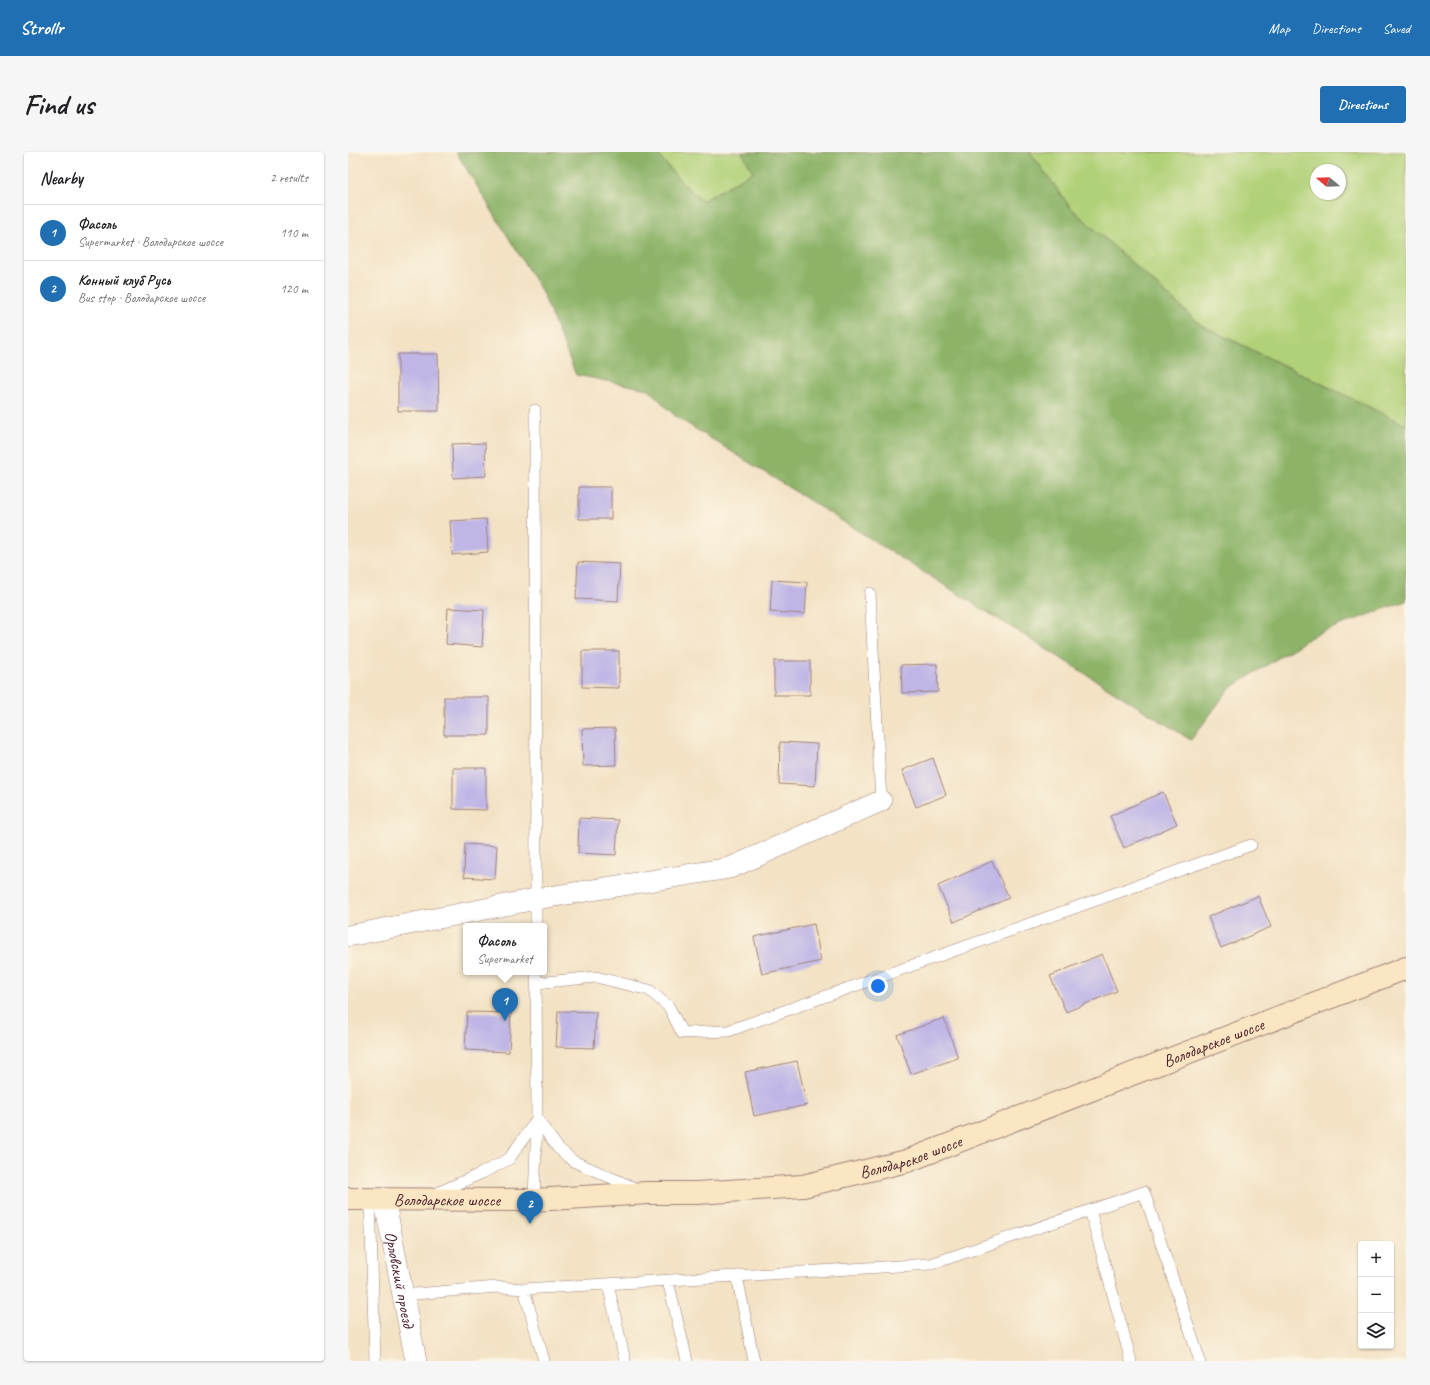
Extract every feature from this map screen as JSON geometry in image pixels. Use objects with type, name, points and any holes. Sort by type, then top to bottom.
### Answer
[{"type":"main road","name":"Володарское шоссе","points":[[348,1199],[534,1200],[697,1193],[803,1186],[907,1161],[1406,968]]},
{"type":"street","points":[[348,936],[536,899],[730,868],[881,801]]},
{"type":"street","name":"Орловский проезд","points":[[377,1198],[403,1295],[416,1361]]},
{"type":"lane","points":[[535,410],[536,923]]},
{"type":"lane","points":[[870,593],[881,801]]},
{"type":"lane","points":[[534,1200],[537,1119],[536,978],[596,977],[649,990],[669,1006],[682,1033],[728,1031],[1251,845]]},
{"type":"lane","points":[[537,1119],[558,1148],[573,1161],[648,1194]]},
{"type":"lane","points":[[425,1199],[509,1159],[537,1119]]},
{"type":"lane","points":[[403,1295],[497,1287],[524,1290],[931,1264],[1144,1192],[1200,1361]]},
{"type":"lane","points":[[375,1361],[377,1198]]},
{"type":"lane","points":[[1090,1210],[1131,1361]]},
{"type":"lane","points":[[737,1276],[754,1361]]},
{"type":"lane","points":[[668,1281],[687,1361]]},
{"type":"lane","points":[[608,1284],[625,1361]]},
{"type":"lane","points":[[524,1290],[544,1361]]},
{"type":"green space","points":[[456,152],[656,152],[681,182],[702,201],[753,172],[742,152],[1030,152],[1071,208],[1201,325],[1406,425],[1406,601],[1316,634],[1229,689],[1191,740],[675,416],[648,389],[576,375],[542,292]]},
{"type":"green space","points":[[656,152],[742,152],[753,172],[702,201],[681,182]]},
{"type":"green space","points":[[1030,152],[1406,152],[1406,425],[1201,325],[1071,208]]},
{"type":"building","points":[[398,354],[438,354],[439,411],[398,411]]},
{"type":"building","points":[[485,443],[486,476],[453,478],[452,444]]},
{"type":"building","points":[[579,487],[611,487],[611,519],[579,519]]},
{"type":"building","points":[[486,519],[488,552],[452,555],[450,521]]},
{"type":"building","points":[[578,562],[620,564],[618,601],[576,599]]},
{"type":"building","points":[[772,580],[807,582],[805,614],[770,612]]},
{"type":"building","points":[[448,608],[484,610],[482,647],[446,644]]},
{"type":"building","points":[[582,651],[619,651],[619,688],[582,687]]},
{"type":"building","points":[[774,661],[810,661],[810,695],[774,695]]},
{"type":"building","points":[[937,664],[938,692],[902,693],[901,665]]},
{"type":"building","points":[[444,697],[489,697],[489,735],[444,735]]},
{"type":"building","points":[[615,728],[616,765],[583,766],[582,729]]},
{"type":"building","points":[[780,742],[817,744],[815,786],[779,784]]},
{"type":"building","points":[[933,758],[946,795],[916,807],[902,770]]},
{"type":"building","points":[[453,768],[486,768],[486,810],[453,809]]},
{"type":"building","points":[[1163,792],[1177,824],[1124,848],[1110,816]]},
{"type":"building","points":[[579,818],[618,820],[616,855],[578,853]]},
{"type":"building","points":[[465,844],[497,846],[495,879],[464,877]]},
{"type":"building","points":[[992,861],[1009,898],[954,922],[938,886]]},
{"type":"building","points":[[1258,896],[1271,927],[1221,948],[1208,917]]},
{"type":"building","points":[[814,924],[821,961],[762,974],[754,937]]},
{"type":"building","points":[[1102,954],[1117,991],[1066,1012],[1050,976]]},
{"type":"building","points":[[558,1011],[596,1012],[594,1048],[556,1047]]},
{"type":"building","points":[[467,1012],[511,1013],[509,1052],[465,1050]]},
{"type":"building","points":[[944,1018],[958,1058],[911,1074],[897,1035]]},
{"type":"building","points":[[797,1061],[807,1105],[754,1116],[745,1072]]},
{"type":"place","name":"Фасоль","points":[[505,1021]]},
{"type":"place","name":"Конный клуб Русь","points":[[530,1224]]}]
